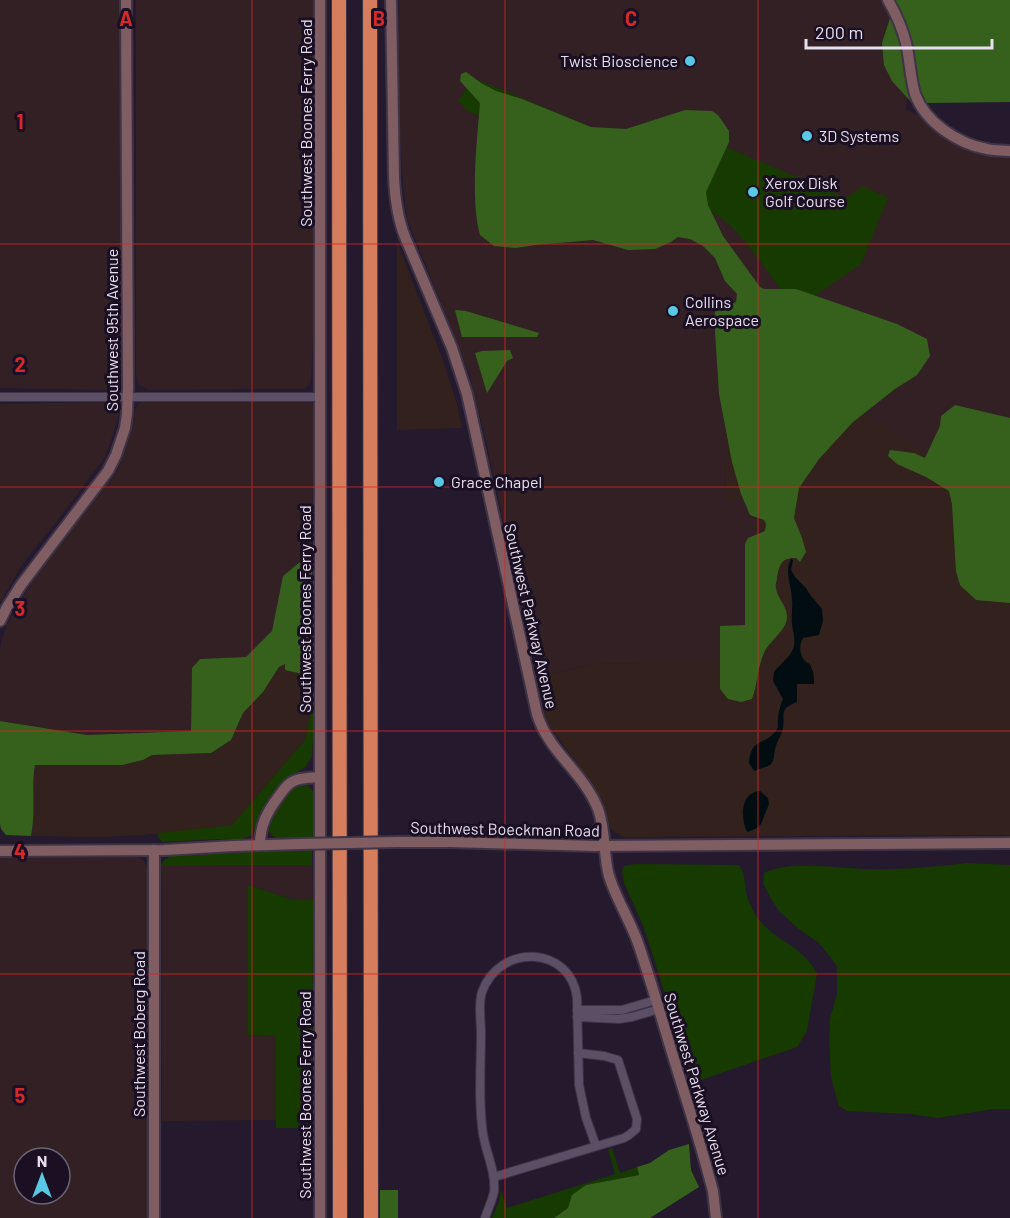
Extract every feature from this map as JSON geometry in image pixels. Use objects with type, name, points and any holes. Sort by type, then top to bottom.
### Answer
[{"type":"highway","points":[[339,0],[340,1218]]},
{"type":"highway","points":[[370,0],[371,1218]]},
{"type":"street","name":"Southwest 95th Avenue","points":[[0,621],[21,585],[108,471],[116,455],[128,414],[126,0]]},
{"type":"street","name":"Southwest Boones Ferry Road","points":[[320,0],[320,1218]]},
{"type":"street","name":"Southwest Parkway Avenue","points":[[391,0],[394,186],[399,219],[452,348],[466,393],[539,723],[551,744],[573,769],[592,797],[600,817],[610,877],[634,933],[658,1004],[705,1158],[716,1218]]},
{"type":"street","points":[[888,0],[903,31],[914,89],[926,114],[944,130],[969,144],[985,149],[1010,150]]},
{"type":"street","points":[[0,397],[321,397]]},
{"type":"street","points":[[260,845],[264,818],[288,785],[298,779],[320,777]]},
{"type":"street","name":"Southwest Boeckman Road","points":[[0,851],[154,850],[397,842],[604,846],[1010,843]]},
{"type":"street","name":"Southwest Boberg Road","points":[[154,850],[154,1218]]},
{"type":"street","points":[[485,1218],[492,1200],[494,1177],[483,1134],[481,998],[488,979],[499,966],[513,959],[531,957],[546,959],[561,967],[572,980],[576,990],[578,1078],[582,1101],[596,1146]]},
{"type":"street","points":[[577,1013],[622,1010],[658,1004]]},
{"type":"street","points":[[494,1177],[629,1136],[636,1129],[637,1119],[618,1060],[578,1053]]},
{"type":"shaded area","points":[[0,0],[119,0],[122,378],[115,388],[102,390],[0,388]]},
{"type":"shaded area","points":[[136,0],[315,0],[317,248],[311,382],[304,389],[149,390],[139,385],[136,375]]},
{"type":"shaded area","points":[[399,0],[915,0],[906,110],[935,122],[947,138],[1010,155],[1010,479],[929,455],[843,402],[722,309],[726,500],[756,500],[756,662],[595,664],[536,677],[486,441],[469,373],[407,219],[398,101]]},
{"type":"shaded area","points":[[397,241],[441,355],[457,404],[462,428],[397,430]]},
{"type":"shaded area","points":[[721,309],[1010,479],[1010,835],[624,837],[610,828],[604,804],[595,788],[548,724],[536,677],[595,664],[645,663],[755,500],[726,500]]},
{"type":"shaded area","points":[[306,399],[314,406],[312,552],[284,576],[272,631],[246,657],[201,659],[192,668],[191,731],[87,735],[0,721],[0,650],[7,624],[42,567],[118,470],[128,442],[136,407],[141,402],[151,401]]},
{"type":"shaded area","points":[[108,402],[117,406],[119,413],[105,457],[23,563],[0,603],[0,404]]},
{"type":"shaded area","points":[[791,559],[793,560],[791,570],[795,577],[822,609],[823,621],[819,635],[803,638],[800,647],[802,656],[813,671],[814,684],[797,684],[797,702],[785,709],[782,731],[772,762],[754,771],[749,763],[753,748],[770,737],[778,727],[783,699],[773,681],[774,672],[790,654],[794,644],[792,595],[788,574]]},
{"type":"shaded area","points":[[285,664],[307,675],[313,671],[313,703],[305,740],[232,825],[143,835],[31,836],[35,765],[122,765],[143,760],[152,755],[211,753],[231,740],[243,713],[263,692],[279,667]]},
{"type":"shaded area","points":[[760,791],[768,798],[769,804],[761,824],[748,832],[743,818],[745,801],[753,793]]},
{"type":"shaded area","points":[[0,857],[137,857],[146,865],[148,871],[147,1218],[0,1218]]},
{"type":"shaded area","points":[[312,865],[313,900],[294,900],[248,885],[249,1035],[276,1036],[276,1120],[162,1121],[161,866]]},
{"type":"green space","points":[[892,0],[1010,0],[1010,102],[911,102],[892,81],[884,65],[882,43],[891,15]]},
{"type":"green space","points":[[466,72],[496,91],[591,127],[626,129],[685,110],[712,111],[718,115],[729,131],[729,142],[706,192],[708,205],[723,236],[760,287],[796,289],[897,324],[927,339],[930,356],[917,375],[853,422],[819,459],[799,488],[794,518],[806,552],[800,562],[796,558],[791,558],[780,566],[776,587],[786,610],[786,623],[764,653],[752,699],[741,702],[728,699],[720,689],[720,626],[745,625],[745,544],[748,538],[765,531],[766,524],[764,520],[750,515],[741,494],[732,462],[719,394],[714,316],[716,310],[736,302],[737,294],[725,281],[715,258],[703,246],[690,239],[678,237],[655,249],[628,250],[593,240],[516,248],[494,246],[480,235],[475,187],[480,103],[460,81],[461,74]]},
{"type":"green space","name":"Xerox Disk Golf Course","points":[[474,78],[591,127],[675,154],[714,142],[846,198],[863,186],[888,198],[861,264],[795,309],[760,261],[723,219],[697,203],[468,111],[458,101]]},
{"type":"green space","points":[[455,310],[466,311],[539,333],[537,337],[462,337]]},
{"type":"green space","points":[[510,350],[513,358],[507,361],[487,393],[475,353]]},
{"type":"green space","points":[[955,405],[1010,418],[1010,603],[976,600],[960,585],[956,571],[952,504],[949,491],[926,477],[897,464],[888,456],[890,450],[914,453],[925,458],[940,426],[941,416]]},
{"type":"green space","points":[[312,552],[313,671],[307,675],[285,670],[285,664],[279,667],[263,692],[243,713],[231,740],[211,753],[152,755],[143,760],[122,765],[35,765],[31,836],[6,835],[0,824],[0,721],[87,735],[191,731],[192,668],[200,659],[246,657],[272,631],[283,576]]},
{"type":"green space","points":[[317,669],[312,756],[306,766],[282,784],[260,814],[252,835],[243,839],[162,842],[158,833],[232,825],[305,740],[313,703],[313,671]]},
{"type":"green space","points":[[301,784],[309,787],[314,794],[316,838],[277,838],[269,832],[270,819],[288,792],[294,786]]},
{"type":"green space","points":[[312,849],[312,865],[161,866],[162,862],[170,856],[230,851]]},
{"type":"green space","points":[[967,863],[1010,865],[1010,1109],[993,1109],[938,1118],[910,1114],[847,1111],[839,1106],[831,1077],[830,1018],[837,994],[837,966],[819,943],[780,912],[763,883],[764,873],[774,869],[799,866],[891,869]]},
{"type":"green space","points":[[635,864],[739,865],[744,876],[747,896],[757,917],[763,925],[805,957],[817,974],[807,1031],[797,1047],[701,1080],[692,1079],[644,928],[624,883],[622,872],[624,866]]},
{"type":"green space","points":[[248,885],[294,900],[313,900],[312,1128],[276,1128],[276,1036],[248,1035]]},
{"type":"green space","points":[[689,1144],[691,1170],[699,1187],[650,1218],[554,1218],[568,1208],[572,1195],[586,1185],[639,1175],[637,1167],[650,1163],[669,1150]]},
{"type":"green space","points":[[612,1148],[620,1173],[637,1167],[639,1175],[586,1185],[568,1208],[554,1218],[492,1218],[501,1190],[507,1208],[615,1174],[608,1150]]},
{"type":"green space","points":[[380,1190],[398,1190],[398,1218],[380,1218]]},
{"type":"place","name":"Twist Bioscience","points":[[690,61]]},
{"type":"place","name":"3D Systems","points":[[807,136]]},
{"type":"place","name":"Xerox Disk Golf Course","points":[[753,192]]},
{"type":"place","name":"Collins Aerospace","points":[[673,311]]},
{"type":"place","name":"Grace Chapel","points":[[439,482]]}]
